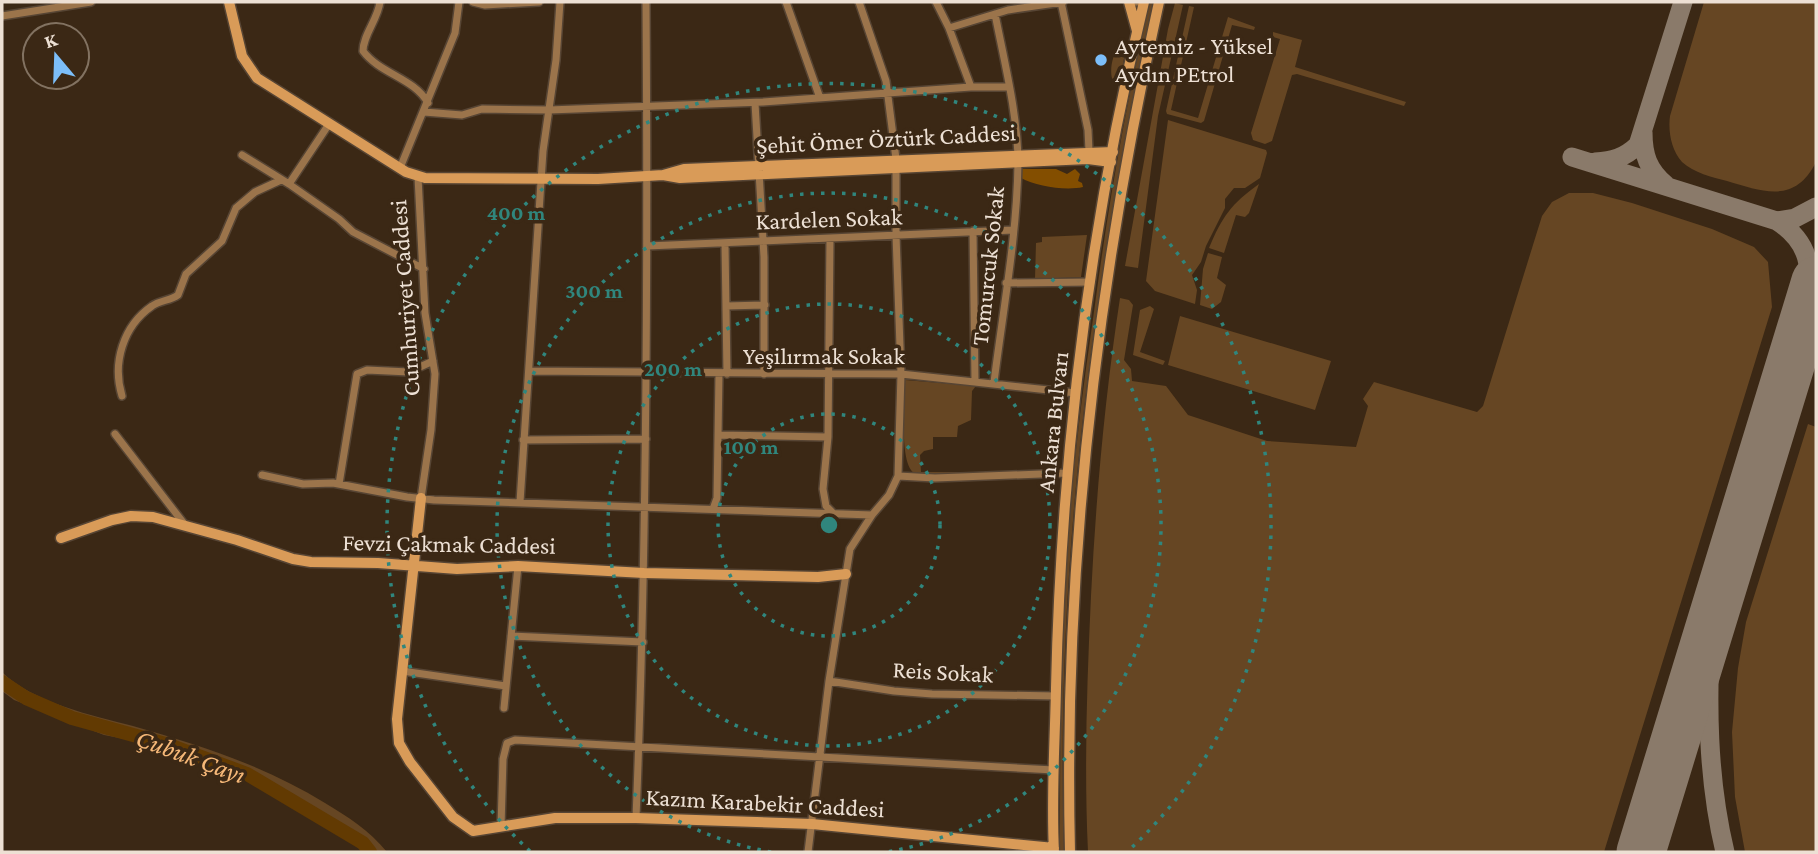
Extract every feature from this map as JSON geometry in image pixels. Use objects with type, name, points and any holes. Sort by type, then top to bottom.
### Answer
[{"type":"street","points":[[2,16],[92,2]]},
{"type":"street","name":"Şehit Ömer Öztürk Caddesi","points":[[229,2],[238,44],[250,71],[329,124],[418,177],[478,180],[598,179],[663,175],[684,169],[759,170],[896,164],[1018,158],[1089,151],[1112,157]]},
{"type":"street","points":[[380,2],[363,51],[371,60],[421,93],[428,103]]},
{"type":"street","points":[[400,168],[455,33],[459,2]]},
{"type":"street","points":[[473,2],[485,5],[539,2]]},
{"type":"street","points":[[520,502],[533,268],[560,2]]},
{"type":"street","points":[[636,818],[643,642],[647,373],[646,2]]},
{"type":"street","points":[[786,2],[820,98]]},
{"type":"street","points":[[808,852],[829,681],[850,550],[872,515],[889,495],[898,475],[901,374],[895,235],[896,164],[882,64],[859,2]]},
{"type":"street","points":[[936,2],[949,28],[971,87]]},
{"type":"street","points":[[949,28],[1020,8],[1063,2],[1088,130],[1089,151]]},
{"type":"street","points":[[1129,2],[1137,32]]},
{"type":"street","name":"Ankara Bulvarı","points":[[1054,850],[1058,593],[1067,473],[1091,282],[1112,157],[1144,2]]},
{"type":"street","name":"Ankara Bulvarı","points":[[1070,852],[1071,636],[1090,405],[1119,202],[1159,2]]},
{"type":"street","name":"Tomurcuk Sokak","points":[[994,383],[1013,230],[1018,158],[1009,87],[995,14]]},
{"type":"street","points":[[424,113],[463,115],[482,109],[549,110],[755,103],[971,87],[1009,87]]},
{"type":"street","points":[[755,103],[765,305],[764,374]]},
{"type":"street","points":[[122,396],[117,377],[118,362],[127,337],[137,320],[151,306],[178,295],[186,274],[222,241],[233,213],[240,204],[263,187],[285,182],[329,124]]},
{"type":"street","points":[[242,155],[339,219],[353,232],[424,269]]},
{"type":"street","name":"Şehit Ömer Öztürk Caddesi","points":[[1018,158],[1112,157]]},
{"type":"street","name":"Cumhuriyet Caddesi","points":[[418,177],[425,313],[435,374],[397,727],[401,750],[453,817],[474,831]]},
{"type":"street","name":"Kardelen Sokak","points":[[647,246],[1013,230]]},
{"type":"street","points":[[973,231],[975,381]]},
{"type":"street","points":[[830,239],[828,437],[823,489],[826,506],[832,512]]},
{"type":"street","points":[[713,509],[717,498],[723,374],[725,244]]},
{"type":"street","points":[[1006,283],[1091,282]]},
{"type":"street","points":[[726,306],[765,305]]},
{"type":"street","points":[[339,484],[357,374],[362,370],[409,372],[433,361]]},
{"type":"street","name":"Yeşilırmak Sokak","points":[[529,371],[901,374],[1076,393]]},
{"type":"street","points":[[115,433],[185,525]]},
{"type":"street","points":[[718,435],[828,437]]},
{"type":"street","points":[[523,440],[646,439]]},
{"type":"street","points":[[898,475],[935,478],[1067,473]]},
{"type":"street","points":[[261,475],[303,484],[339,484],[421,498],[872,515]]},
{"type":"street","name":"Fevzi Çakmak Caddesi","points":[[61,538],[131,516],[162,518],[293,559],[311,562],[457,569],[517,566],[644,573],[818,577],[846,574]]},
{"type":"street","points":[[504,708],[517,566]]},
{"type":"street","points":[[511,636],[643,642]]},
{"type":"street","points":[[402,671],[506,686]]},
{"type":"street","name":"Reis Sokak","points":[[829,681],[932,694],[1056,696]]},
{"type":"street","points":[[501,827],[503,759],[510,740],[1054,771]]},
{"type":"street","name":"Kazım Karabekir Caddesi","points":[[474,831],[555,818],[636,818],[812,824],[1054,850]]},
{"type":"shaded area","points":[[1150,2],[1154,2],[1113,212],[1082,424],[1066,638],[1064,852],[1060,852],[1063,635],[1075,461],[1111,200]]},
{"type":"shaded area","points":[[1704,2],[1816,2],[1816,162],[1808,175],[1788,189],[1766,191],[1709,176],[1687,166],[1675,152],[1669,128],[1670,116]]},
{"type":"shaded area","points":[[1175,3],[1183,5],[1158,116],[1138,268],[1125,266],[1168,29]]},
{"type":"shaded area","points":[[1189,6],[1194,7],[1171,110],[1198,118],[1228,17],[1255,27],[1254,30],[1232,25],[1204,121],[1201,123],[1167,114],[1166,111]]},
{"type":"shaded area","points":[[1273,32],[1302,40],[1295,67],[1406,102],[1404,106],[1297,74],[1292,75],[1272,141],[1265,144],[1253,140],[1251,133],[1280,39],[1273,37]]},
{"type":"shaded area","points":[[1118,48],[1126,48],[1119,85],[1113,81],[1111,73]]},
{"type":"shaded area","points":[[1168,120],[1266,150],[1267,153],[1260,178],[1245,188],[1234,188],[1225,199],[1225,208],[1201,262],[1192,275],[1197,290],[1195,304],[1155,291],[1146,281]]},
{"type":"shaded area","points":[[1021,169],[1056,169],[1067,174],[1075,169],[1080,174],[1078,181],[1083,187],[1059,188],[1034,183],[1021,178]]},
{"type":"shaded area","points":[[1259,184],[1249,213],[1245,217],[1236,215],[1224,253],[1209,248],[1228,212]]},
{"type":"shaded area","points":[[1569,193],[1593,193],[1632,203],[1712,229],[1754,247],[1768,262],[1772,307],[1604,852],[1088,852],[1086,724],[1093,559],[1098,484],[1120,298],[1129,300],[1133,305],[1124,360],[1131,369],[1132,381],[1166,386],[1188,415],[1267,441],[1356,447],[1368,406],[1363,399],[1374,382],[1477,412],[1483,406],[1542,216],[1552,202]]},
{"type":"shaded area","points":[[1087,235],[1081,277],[1035,279],[1036,243],[1042,242],[1042,237]]},
{"type":"shaded area","points":[[1208,253],[1222,257],[1217,278],[1226,285],[1221,302],[1212,309],[1200,305],[1203,269]]},
{"type":"shaded area","points":[[1150,306],[1154,309],[1140,352],[1165,361],[1163,365],[1133,355],[1140,310]]},
{"type":"shaded area","points":[[1180,316],[1331,361],[1315,410],[1168,365]]},
{"type":"shaded area","points":[[905,380],[976,386],[972,391],[971,420],[958,426],[957,437],[933,437],[933,449],[920,455],[921,472],[959,472],[959,475],[921,475],[910,469],[905,446]]},
{"type":"shaded area","points":[[1808,424],[1816,427],[1816,852],[1745,852],[1735,797],[1732,732],[1738,668],[1746,622]]},
{"type":"shaded area","points":[[2,672],[15,683],[46,700],[158,733],[256,767],[302,790],[350,819],[387,852],[363,852],[278,795],[232,772],[135,741],[104,735],[14,700],[2,691]]},
{"type":"waterway","name":"Çubuk Çayı","points":[[2,682],[26,698],[72,718],[169,745],[247,774],[363,843],[370,852]]},
{"type":"taxiway","points":[[1595,162],[1618,158],[1638,145],[1683,2]]},
{"type":"taxiway","points":[[1643,132],[1648,162],[1666,185]]},
{"type":"taxiway","points":[[1572,157],[1777,221]]},
{"type":"taxiway","points":[[1809,305],[1809,268],[1803,247],[1797,238],[1777,221],[1795,218],[1816,207]]},
{"type":"taxiway","points":[[1711,625],[1710,739],[1715,796],[1725,852]]},
{"type":"runway","points":[[1641,852],[1816,281]]},
{"type":"place","name":"Aytemiz - Yüksel Aydın PEtrol","points":[[1101,60]]}]
